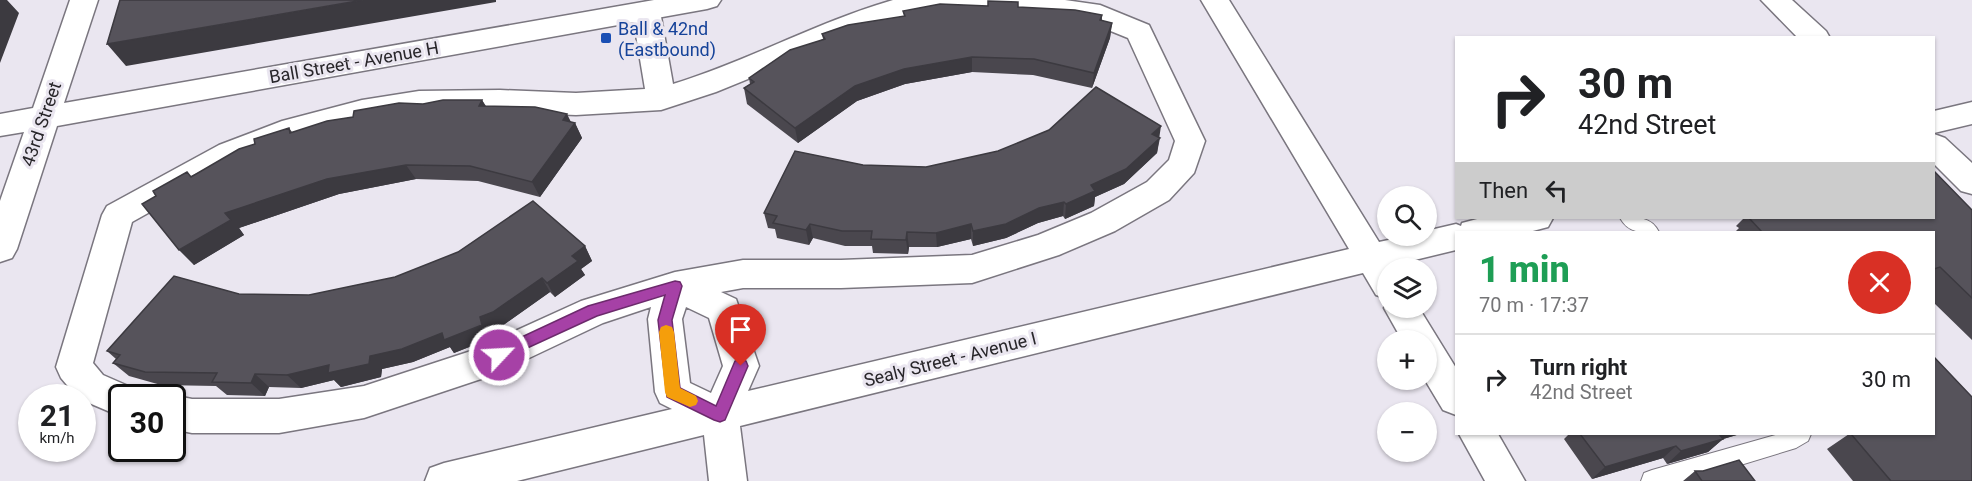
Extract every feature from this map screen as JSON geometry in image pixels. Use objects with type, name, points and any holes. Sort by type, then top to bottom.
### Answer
[{"type":"street","name":"43rd Street","points":[[0,249],[84,0]]},
{"type":"street","name":"Ball Street - Avenue H","points":[[0,125],[707,0]]},
{"type":"street","points":[[1215,0],[1377,268]]},
{"type":"street","points":[[1775,0],[1814,36]]},
{"type":"street","points":[[108,394],[90,386],[74,367],[118,215],[172,183],[230,153],[292,129],[362,111],[419,102],[500,101],[576,104],[661,99],[706,85],[855,21],[901,7],[950,3],[1016,4],[1090,12],[1139,32],[1190,141],[1183,165],[1158,191],[1094,226],[1047,246],[972,269],[841,274],[743,274],[675,286],[593,311],[480,364],[364,402],[279,416],[186,415]]},
{"type":"street","points":[[646,11],[661,99]]},
{"type":"street","points":[[1935,122],[1972,113]]},
{"type":"street","points":[[1935,147],[1972,182]]},
{"type":"street","points":[[1478,231],[1532,219]]},
{"type":"street","name":"Sealy Street - Avenue I","points":[[1408,258],[1455,237]]},
{"type":"street","name":"Sealy Street - Avenue I","points":[[444,481],[720,415],[1377,271]]},
{"type":"street","points":[[675,286],[665,320],[673,392],[720,415]]},
{"type":"street","points":[[675,286],[724,309],[741,366],[720,415],[728,481]]},
{"type":"street","points":[[1437,368],[1455,397]]},
{"type":"street","points":[[1478,435],[1506,481]]},
{"type":"lane","points":[[1631,219],[1648,231]]},
{"type":"lane","points":[[1652,481],[1788,441],[1798,435]]},
{"type":"building","points":[[120,0],[363,0],[107,44]]},
{"type":"building","points":[[988,1],[1018,2],[1018,7],[1075,10],[1102,15],[1100,20],[1112,23],[1094,73],[1034,59],[972,57],[904,69],[855,86],[795,128],[744,88],[754,82],[749,78],[790,50],[825,39],[822,34],[848,25],[905,16],[903,11],[940,4],[988,6]]},
{"type":"building","points":[[1096,87],[1161,126],[1152,134],[1160,138],[1126,169],[1091,185],[1095,191],[1066,204],[1064,202],[1039,208],[1006,224],[973,231],[971,224],[936,233],[907,232],[906,240],[871,239],[872,231],[842,231],[810,224],[806,230],[773,223],[777,216],[764,213],[795,151],[863,165],[926,167],[998,151],[1049,130]]},
{"type":"building","points":[[443,100],[482,100],[479,106],[535,107],[567,114],[563,120],[575,123],[532,182],[470,166],[406,165],[327,179],[225,213],[231,220],[179,250],[142,204],[156,196],[153,191],[187,172],[191,177],[239,149],[255,144],[254,139],[289,128],[290,133],[327,121],[353,117],[354,111],[399,103],[423,104]]},
{"type":"building","points":[[1935,172],[1972,210],[1972,298],[1940,267],[1935,269],[1935,231],[1761,231],[1750,219],[1935,219]]},
{"type":"building","points":[[533,201],[585,246],[572,256],[578,261],[547,283],[542,278],[493,312],[480,317],[482,325],[444,340],[442,333],[402,349],[370,356],[369,364],[328,373],[329,365],[287,375],[255,374],[251,383],[212,382],[217,373],[145,372],[113,363],[120,355],[107,351],[174,276],[239,294],[309,295],[395,277],[458,252]]},
{"type":"building","points":[[1935,358],[1972,397],[1972,481],[1891,481],[1852,435],[1935,435]]},
{"type":"building","points":[[1581,435],[1720,435],[1723,439],[1681,451],[1676,446],[1605,467]]},
{"type":"building","points":[[1739,460],[1755,481],[1702,481],[1695,471],[1703,471]]},
{"type":"slow traffic","points":[[666,332],[673,392],[690,401]]},
{"type":"place","name":"Ball & 42nd (Eastbound)","points":[[606,38]]},
{"type":"route","points":[[499,355],[593,311],[675,286],[665,320],[673,392],[720,415],[741,366]]}]
